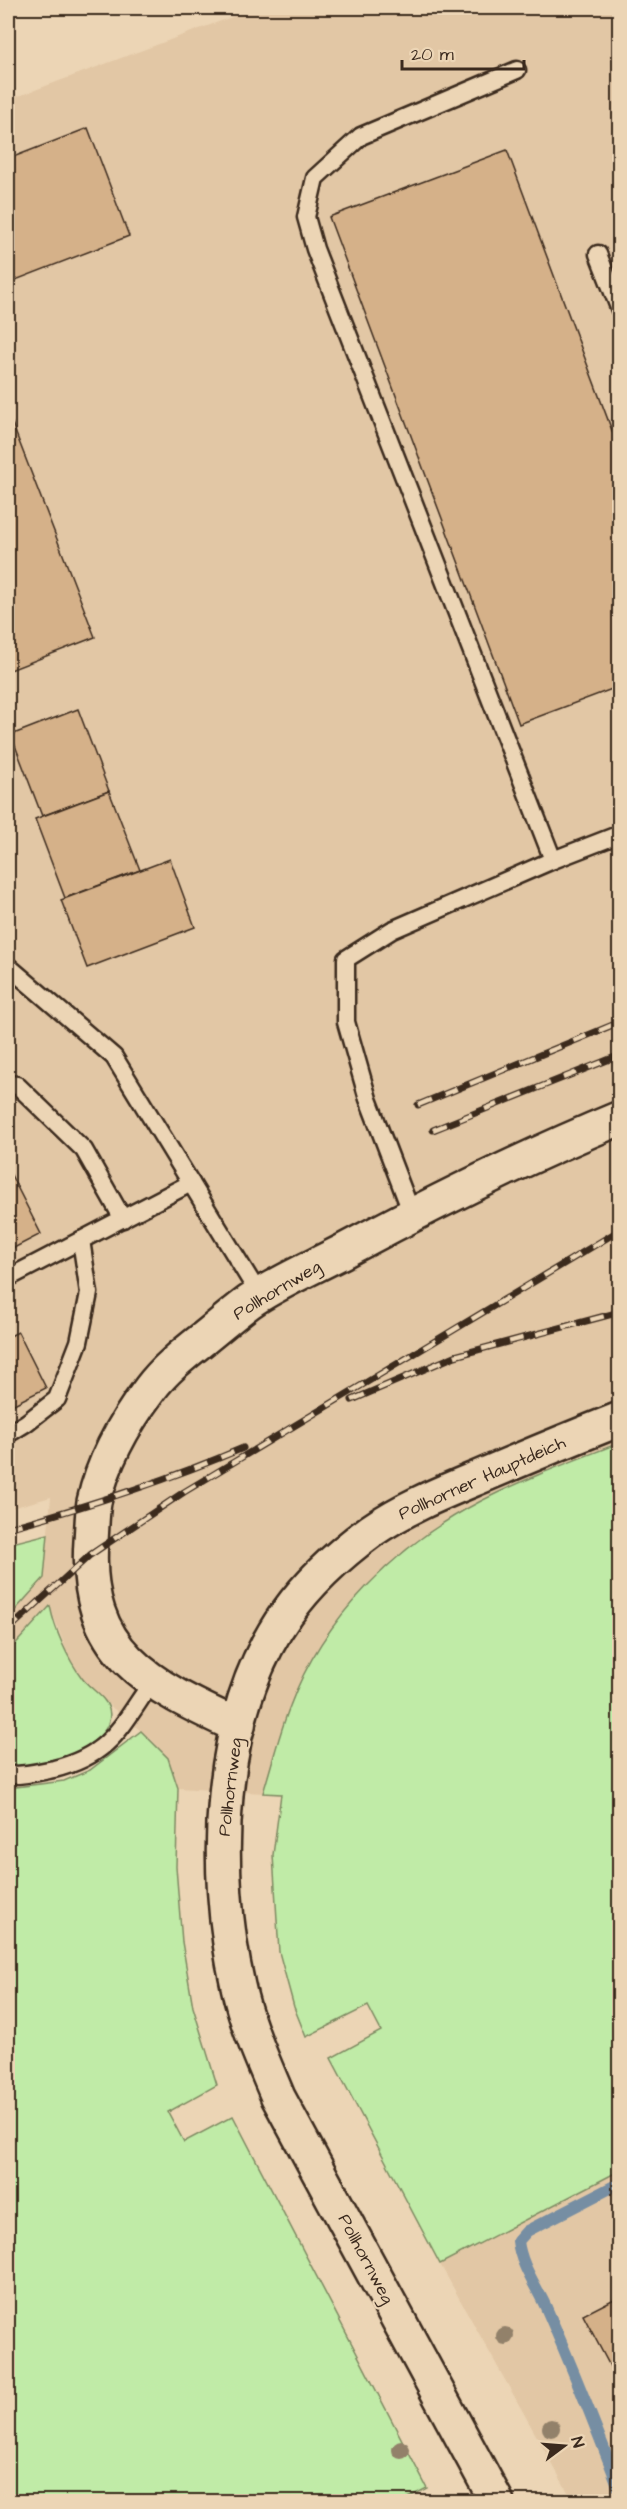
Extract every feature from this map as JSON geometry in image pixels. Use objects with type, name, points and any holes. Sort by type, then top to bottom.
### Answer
[{"type":"main road","name":"Pollhornweg","points":[[497,2502],[278,2097],[238,1989],[223,1896],[222,1861],[225,1811],[238,1726],[185,1702],[152,1682],[117,1650],[107,1635],[99,1612],[90,1555],[94,1504],[113,1448],[151,1387],[180,1357],[250,1301],[412,1214],[561,1142],[620,1118]]},
{"type":"main road","name":"Pollhorner Hauptdeich","points":[[238,1726],[255,1671],[287,1612],[321,1574],[350,1547],[387,1521],[433,1497],[620,1419]]},
{"type":"lane","points":[[517,70],[361,136],[315,178],[306,217],[315,249],[554,860]]},
{"type":"lane","points":[[598,254],[620,310]]},
{"type":"lane","points":[[412,1214],[368,1100],[346,1022],[346,959],[392,930],[620,834]]},
{"type":"lane","points":[[8,966],[114,1057],[260,1296]]},
{"type":"lane","points":[[8,1084],[17,1085],[84,1150],[123,1219]]},
{"type":"lane","points":[[8,1278],[191,1184]]},
{"type":"lane","points":[[8,1434],[57,1399],[79,1342],[89,1293],[81,1240]]},
{"type":"lane","points":[[8,1775],[36,1773],[61,1767],[82,1761],[96,1753],[111,1742],[152,1682]]},
{"type":"shaded area","points":[[256,8],[619,8],[619,1443],[551,1469],[480,1501],[425,1535],[383,1570],[290,1705],[263,1793],[178,1788],[168,1758],[151,1739],[109,1705],[82,1678],[68,1655],[50,1606],[8,1652],[8,1618],[44,1578],[51,1497],[8,1509],[8,100]]},
{"type":"shaded area","points":[[619,2171],[619,2501],[573,2501],[440,2264]]},
{"type":"green space","points":[[619,1443],[619,2171],[440,2264],[331,2058],[381,2031],[368,2006],[306,2037],[294,2007],[279,1952],[273,1855],[281,1794],[263,1793],[286,1717],[304,1673],[322,1642],[343,1613],[367,1586],[421,1539],[481,1501],[532,1477]]},
{"type":"green space","points":[[48,1534],[44,1578],[8,1618],[8,1544]]},
{"type":"green space","points":[[50,1606],[58,1634],[67,1653],[82,1678],[107,1705],[109,1720],[105,1730],[97,1739],[74,1754],[40,1765],[8,1766],[8,1652]]},
{"type":"green space","points":[[141,1731],[168,1758],[178,1788],[176,1867],[182,1942],[193,2007],[217,2085],[168,2112],[184,2142],[233,2116],[427,2488],[402,2501],[8,2501],[8,1788],[64,1781],[90,1770]]},
{"type":"building","points":[[88,128],[129,236],[8,283],[8,159]]},
{"type":"building","points":[[507,150],[620,452],[620,686],[519,724],[329,217]]},
{"type":"building","points":[[8,413],[95,637],[8,671]]},
{"type":"building","points":[[78,709],[109,791],[42,816],[11,735]]},
{"type":"building","points":[[109,791],[140,870],[65,898],[35,819]]},
{"type":"building","points":[[170,859],[195,927],[87,968],[61,900]]},
{"type":"building","points":[[8,1169],[41,1234],[8,1251]]},
{"type":"building","points":[[18,1332],[46,1388],[8,1407],[8,1337]]},
{"type":"building","points":[[620,2296],[620,2363],[611,2368],[583,2315]]},
{"type":"waterway","points":[[620,2183],[527,2231],[518,2241],[526,2269],[558,2334],[620,2490]]},
{"type":"railway","points":[[418,1105],[620,1022]]},
{"type":"railway","points":[[433,1130],[620,1055]]},
{"type":"railway","points":[[8,1630],[90,1555],[184,1492],[620,1230]]},
{"type":"railway","points":[[352,1400],[455,1356],[620,1312]]},
{"type":"railway","points":[[8,1528],[127,1492],[243,1448]]}]
